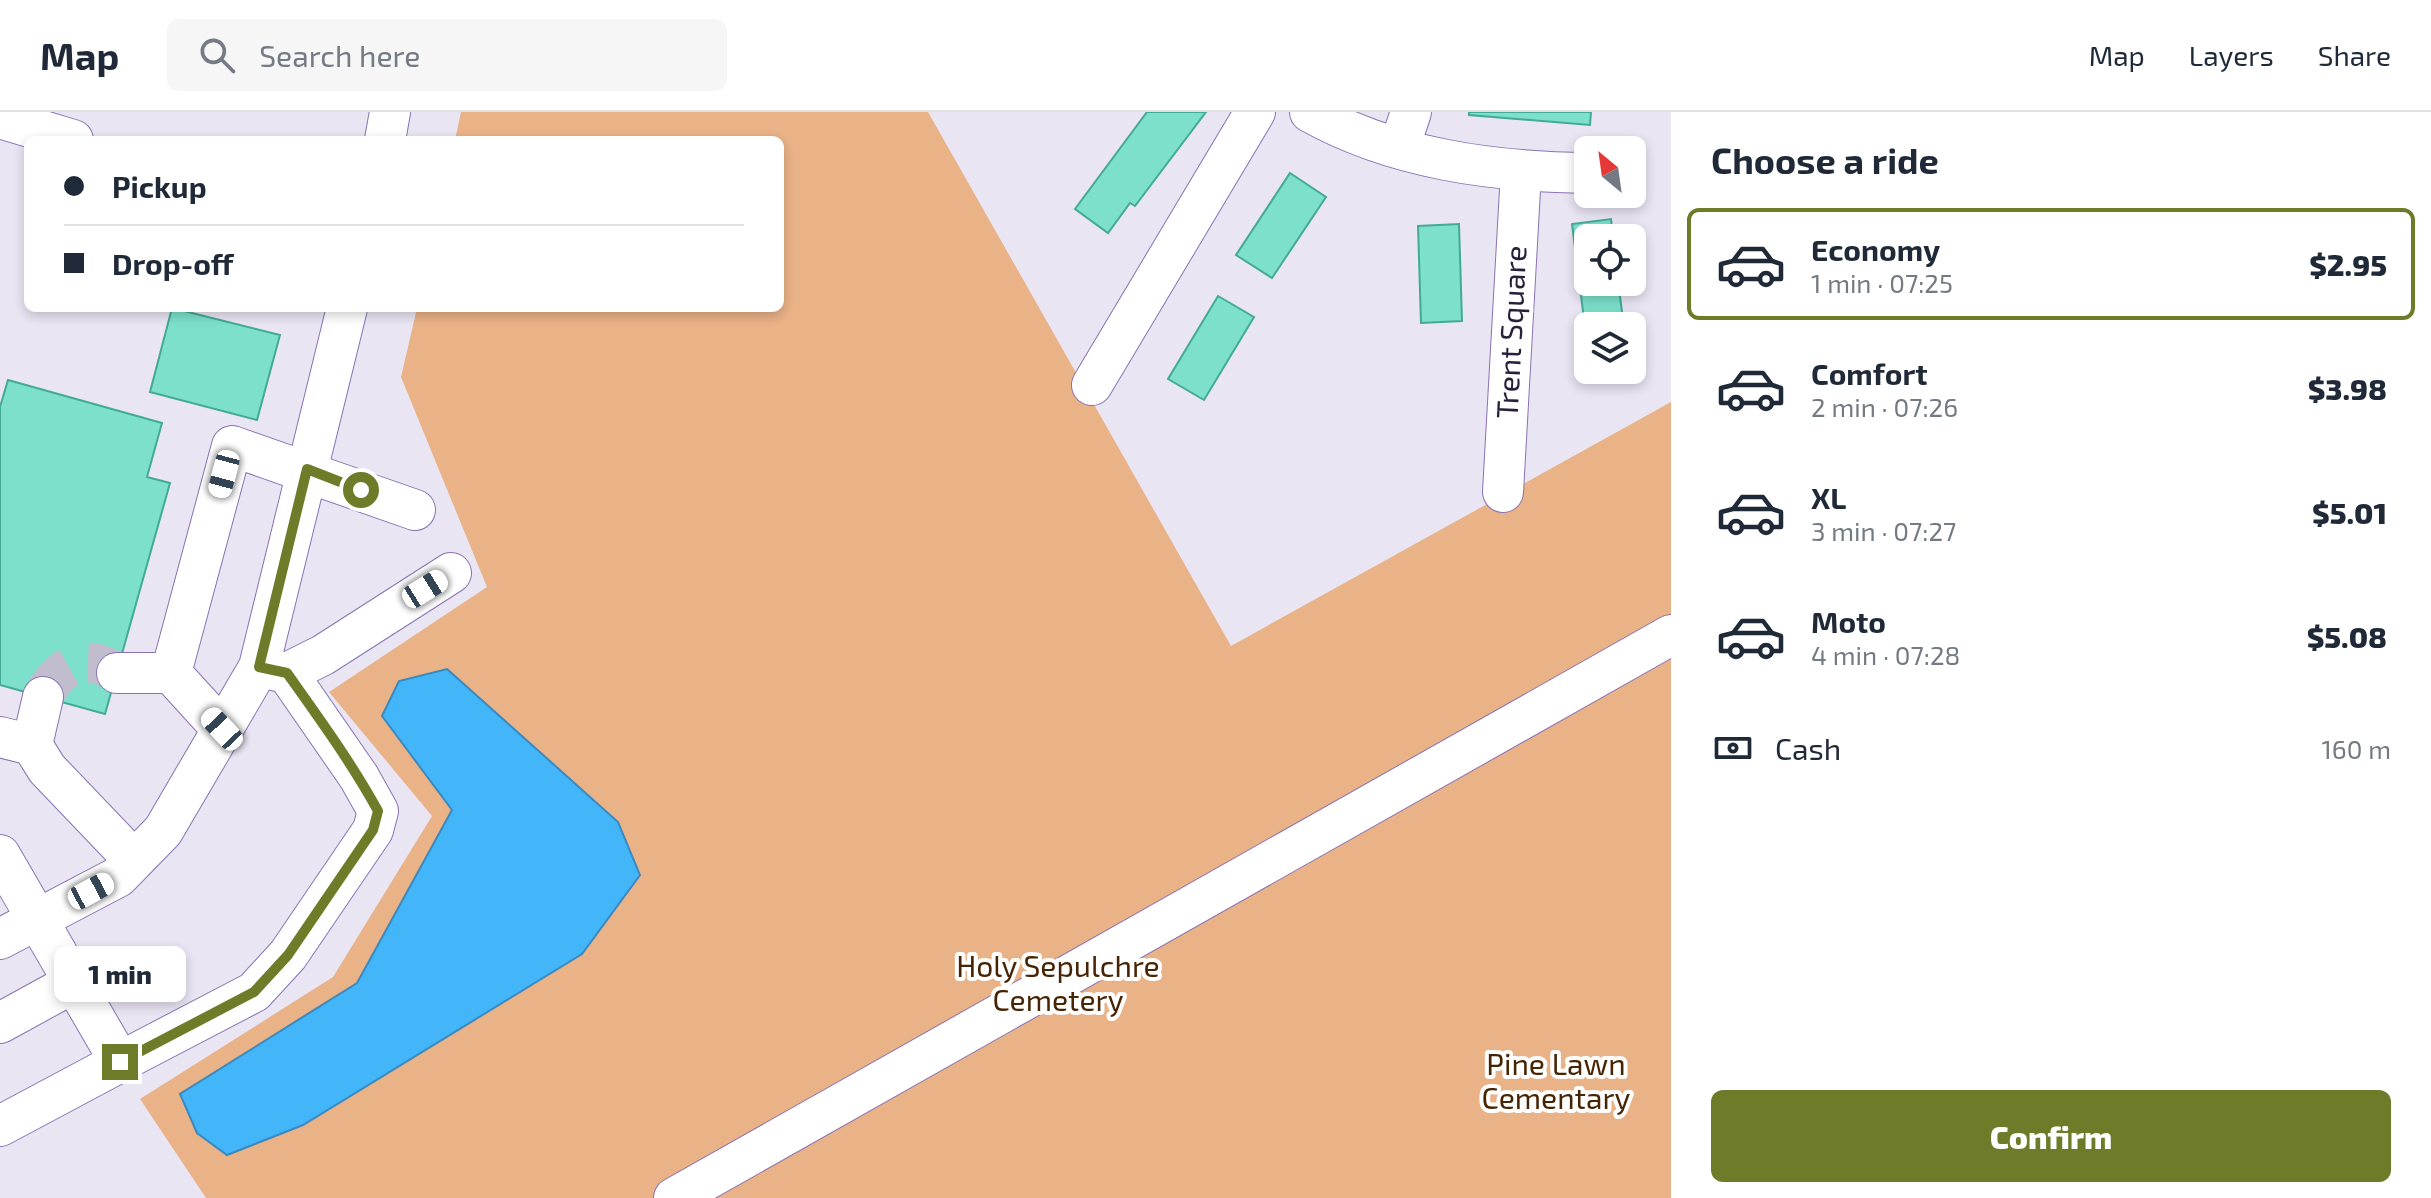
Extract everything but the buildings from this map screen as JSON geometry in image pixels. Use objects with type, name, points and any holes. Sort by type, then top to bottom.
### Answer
[{"type":"street","points":[[386,136],[390,112]]},
{"type":"street","points":[[1092,385],[1255,112]]},
{"type":"street","points":[[1310,112],[1405,130],[1460,163],[1521,172],[1574,173]]},
{"type":"street","points":[[0,118],[60,136]]},
{"type":"street","name":"Trent Square","points":[[1503,492],[1521,172]]},
{"type":"street","points":[[0,939],[118,877],[163,831],[222,729],[273,670],[307,469],[346,312]]},
{"type":"street","points":[[171,673],[232,446],[307,469],[415,510]]},
{"type":"street","points":[[273,670],[323,655],[451,573]]},
{"type":"street","points":[[674,1198],[1671,635]]},
{"type":"street","points":[[0,1126],[254,992],[288,955],[373,830],[378,811],[372,799],[273,670]]},
{"type":"street","points":[[117,673],[171,673],[222,729]]},
{"type":"street","points":[[43,697],[16,741],[134,860]]},
{"type":"street","points":[[0,855],[120,1062]]},
{"type":"street","points":[[0,1023],[73,983]]},
{"type":"green space","points":[[461,112],[928,112],[1231,646],[1671,402],[1671,1198],[206,1198],[140,1099],[333,977],[432,816],[329,692],[487,587],[401,377],[416,312],[784,312],[784,136],[456,136]]},
{"type":"water","points":[[447,669],[618,822],[640,875],[582,954],[303,1125],[227,1155],[197,1133],[180,1094],[357,983],[452,810],[382,716],[399,681]]},
{"type":"tunnel","points":[[43,697],[57,676],[74,665],[94,663],[117,673]]},
{"type":"route","points":[[120,1062],[254,992],[288,955],[373,830],[378,811],[359,777],[287,673],[259,667],[307,469],[361,490]]},
{"type":"park label","name":"Holy Sepulchre Cemetery","points":[[1058,984]]},
{"type":"park label","name":"Pine Lawn Cementary","points":[[1556,1082]]}]
